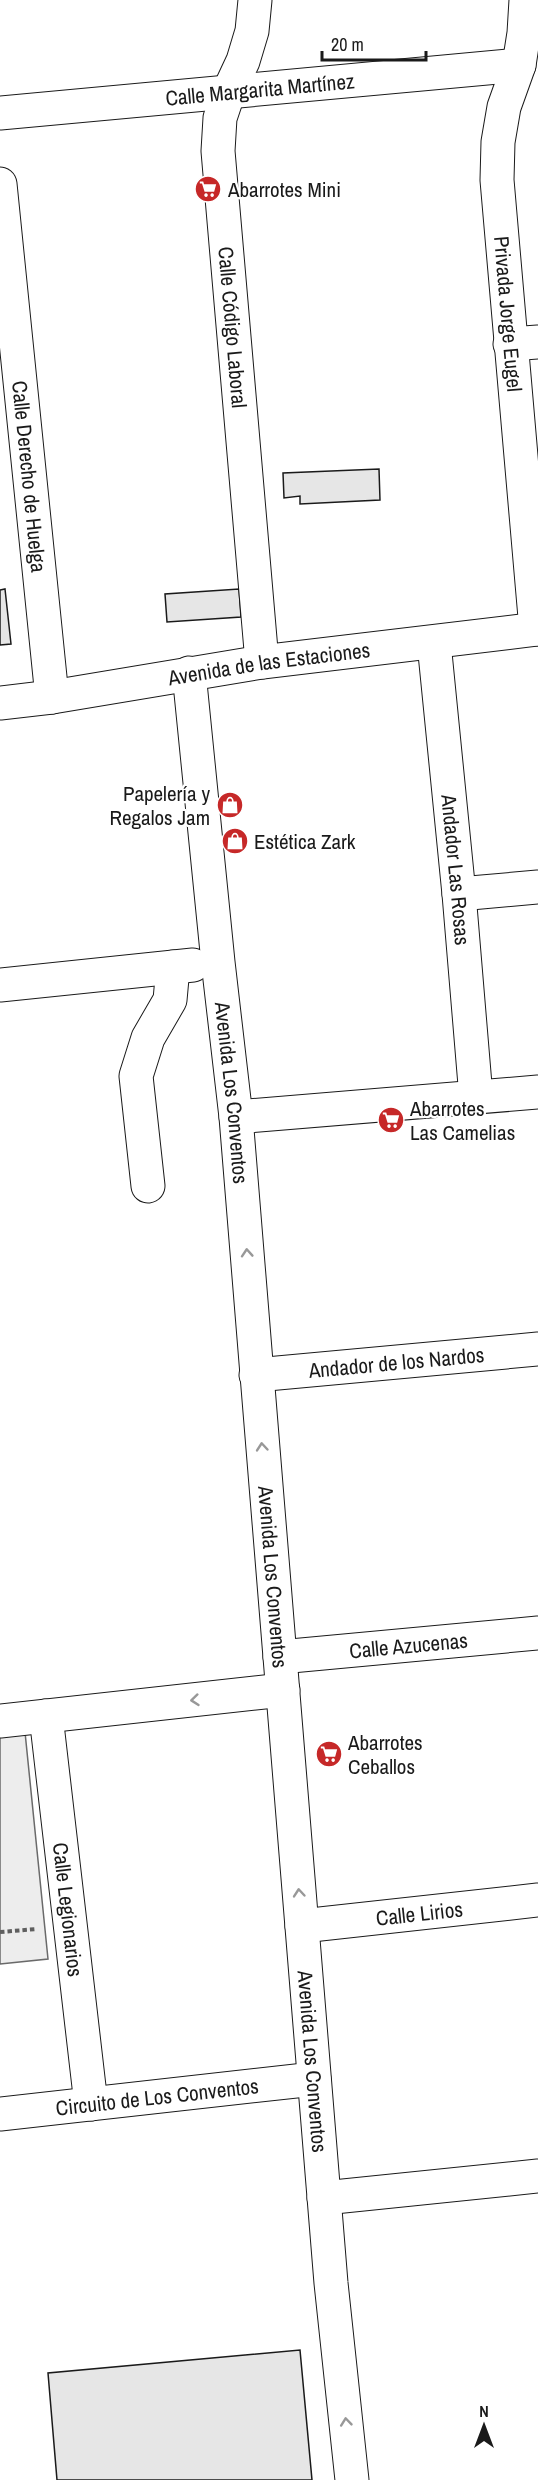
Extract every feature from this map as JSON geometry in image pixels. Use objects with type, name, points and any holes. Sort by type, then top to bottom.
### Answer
[{"type":"street","name":"Calle Código Laboral","points":[[255,0],[252,31],[243,61],[220,118],[219,171],[262,662]]},
{"type":"street","name":"Privada Jorge Eugel","points":[[526,0],[519,65],[504,107],[498,142],[497,180],[524,343],[537,629]]},
{"type":"street","name":"Calle Margarita Martínez","points":[[0,113],[519,65]]},
{"type":"street","name":"Calle Derecho de Huelga","points":[[0,184],[52,697]]},
{"type":"street","name":"Avenida de las Estaciones","points":[[0,703],[52,697],[262,662],[537,629]]},
{"type":"street","name":"Andador Las Rosas","points":[[434,643],[476,1097]]},
{"type":"street","name":"Avenida Los Conventos","points":[[189,673],[218,962],[237,1117],[324,2199],[352,2480]]},
{"type":"street","points":[[459,894],[538,887]]},
{"type":"street","points":[[0,985],[218,962]]},
{"type":"street","points":[[148,1186],[136,1076],[148,1038],[170,1000],[173,967]]},
{"type":"street","points":[[237,1117],[538,1092]]},
{"type":"street","name":"Andador de los Nardos","points":[[256,1375],[538,1349]]},
{"type":"street","name":"Calle Azucenas","points":[[280,1657],[538,1633]]},
{"type":"street","points":[[0,1721],[283,1690]]},
{"type":"street","name":"Calle Legionarios","points":[[46,1716],[91,2104]]},
{"type":"street","name":"Calle Lirios","points":[[302,1926],[538,1900]]},
{"type":"street","name":"Circuito de Los Conventos","points":[[0,2114],[315,2079]]},
{"type":"street","points":[[324,2199],[538,2176]]},
{"type":"shaded area","points":[[25,1732],[48,1959],[0,1964],[0,1734]]},
{"type":"building","points":[[379,469],[380,500],[300,504],[300,496],[284,498],[283,473]]},
{"type":"building","points":[[5,589],[11,644],[0,645],[0,590]]},
{"type":"building","points":[[239,589],[241,617],[167,622],[165,594]]},
{"type":"building","points":[[300,2350],[312,2480],[57,2480],[48,2373]]},
{"type":"place","name":"Abarrotes Mini","points":[[208,189]]},
{"type":"place","name":"Papelería y Regalos Jam","points":[[230,805]]},
{"type":"place","name":"Estética Zark","points":[[235,841]]},
{"type":"place","name":"Abarrotes Las Camelias","points":[[391,1120]]},
{"type":"place","name":"Abarrotes Ceballos","points":[[329,1754]]}]
